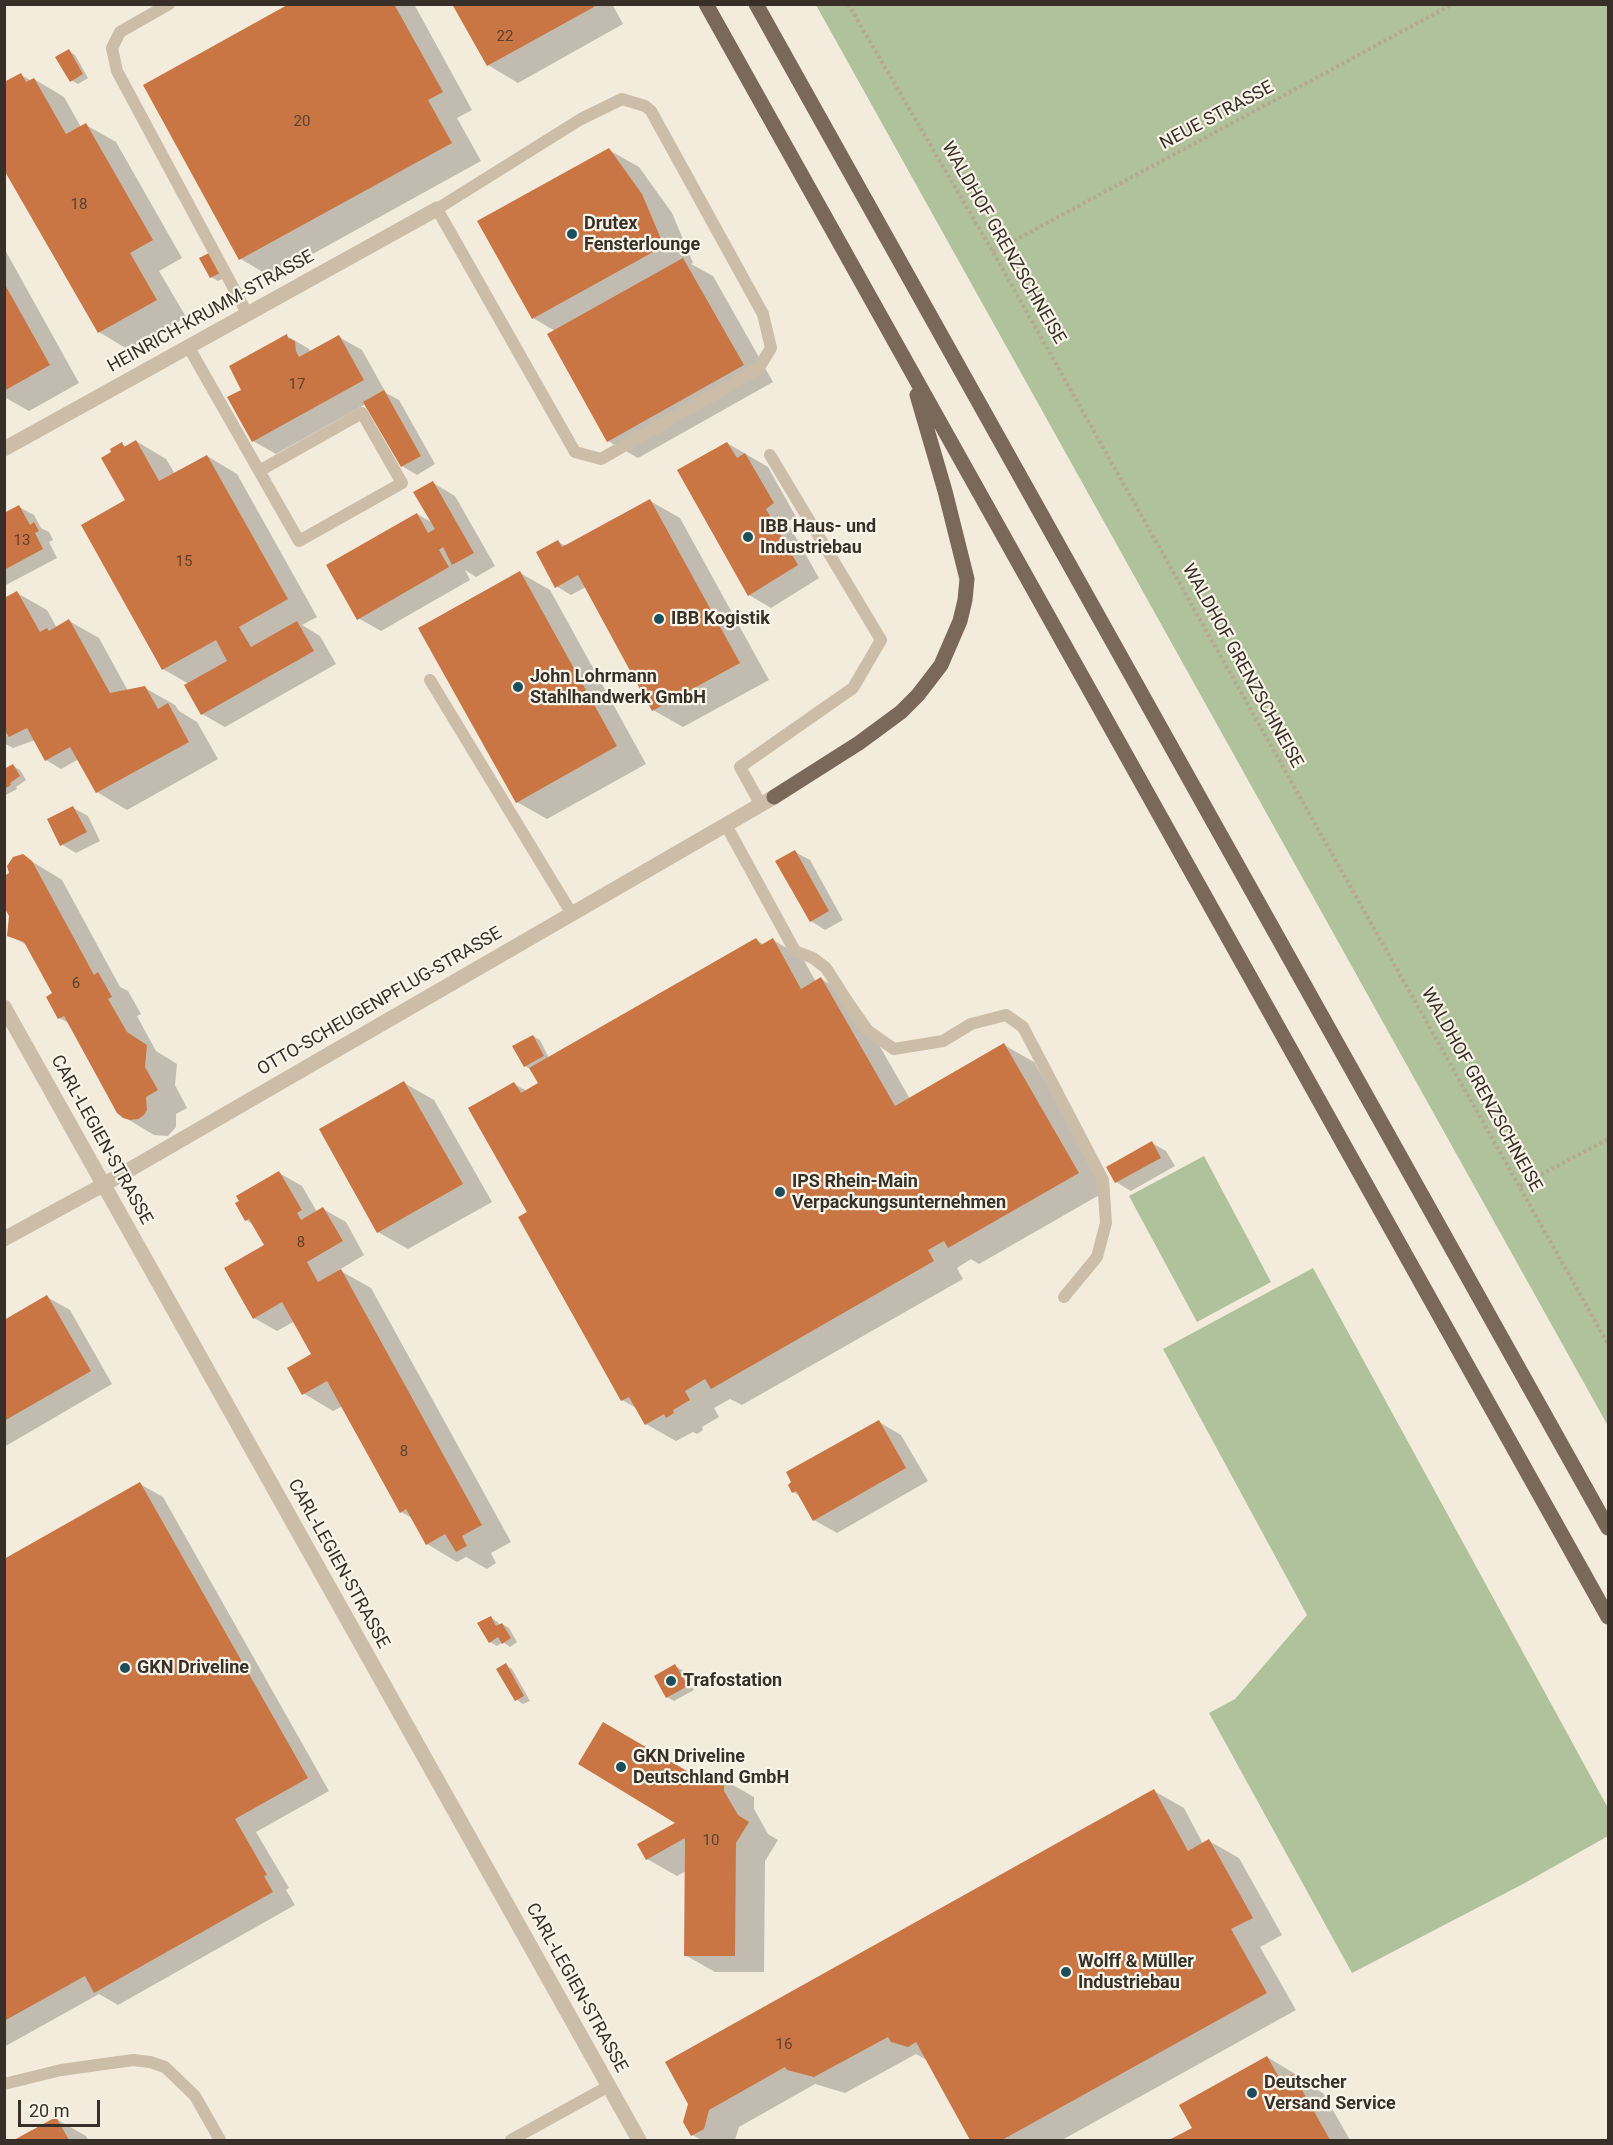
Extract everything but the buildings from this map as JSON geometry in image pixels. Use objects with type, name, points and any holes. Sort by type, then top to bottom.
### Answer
[{"type":"main road","points":[[706,4],[1608,1617]]},
{"type":"main road","points":[[756,4],[1608,1528]]},
{"type":"main road","points":[[767,801],[859,743],[901,712],[918,695],[941,665],[960,621],[967,579],[963,556],[908,366]]},
{"type":"street","name":"HEINRICH-KRUMM-STRASSE","points":[[4,449],[438,209]]},
{"type":"street","name":"OTTO-SCHEUGENPFLUG-STRASSE","points":[[4,1239],[103,1185],[767,801]]},
{"type":"street","name":"CARL-LEGIEN-STRASSE","points":[[4,1007],[639,2140]]},
{"type":"lane","points":[[169,4],[120,32],[112,48],[117,71],[247,313]]},
{"type":"lane","points":[[622,99],[645,106],[651,111],[763,314],[771,348],[758,369],[601,459],[575,452],[438,209],[591,114],[622,99]]},
{"type":"lane","points":[[188,346],[259,471],[299,541],[402,483],[362,413],[259,471]]},
{"type":"lane","points":[[767,801],[740,767],[853,688],[881,640],[770,454]]},
{"type":"lane","points":[[430,680],[572,914]]},
{"type":"lane","points":[[726,825],[795,951],[813,958],[826,968],[868,1031],[894,1049],[943,1041],[971,1024],[1006,1015],[1023,1027],[1103,1179],[1106,1223],[1097,1257],[1064,1297]]},
{"type":"lane","points":[[4,2084],[62,2070],[133,2060],[150,2062],[165,2067],[189,2089],[220,2140]]},
{"type":"lane","points":[[511,2140],[609,2086]]},
{"type":"path","name":"WALDHOF GRENZSCHNEISE","points":[[848,4],[993,252],[1608,1344]]},
{"type":"path","name":"NEUE STRASSE","points":[[993,252],[1453,4]]},
{"type":"path","points":[[1520,1186],[1608,1139]]},
{"type":"green space","points":[[816,5],[1608,5],[1608,1426]]},
{"type":"green space","points":[[1204,1156],[1271,1282],[1197,1322],[1129,1196]]},
{"type":"green space","points":[[1313,1268],[1608,1808],[1608,1836],[1523,1884],[1352,1973],[1209,1713],[1235,1699],[1307,1615],[1163,1349]]},
{"type":"place","name":"Drutex Fensterlounge","points":[[572,234]]},
{"type":"place","name":"IBB Haus- und Industriebau","points":[[748,537]]},
{"type":"place","name":"IBB Kogistik","points":[[659,619]]},
{"type":"place","name":"John Lohrmann Stahlhandwerk GmbH","points":[[518,687]]},
{"type":"place","name":"IPS Rhein-Main Verpackungsunternehmen","points":[[780,1192]]},
{"type":"place","name":"GKN Driveline","points":[[125,1668]]},
{"type":"place","name":"Trafostation","points":[[671,1681]]},
{"type":"place","name":"GKN Driveline Deutschland GmbH","points":[[621,1767]]},
{"type":"place","name":"Wolff & Müller Industriebau","points":[[1066,1972]]},
{"type":"place","name":"Deutscher Versand Service","points":[[1252,2093]]}]
